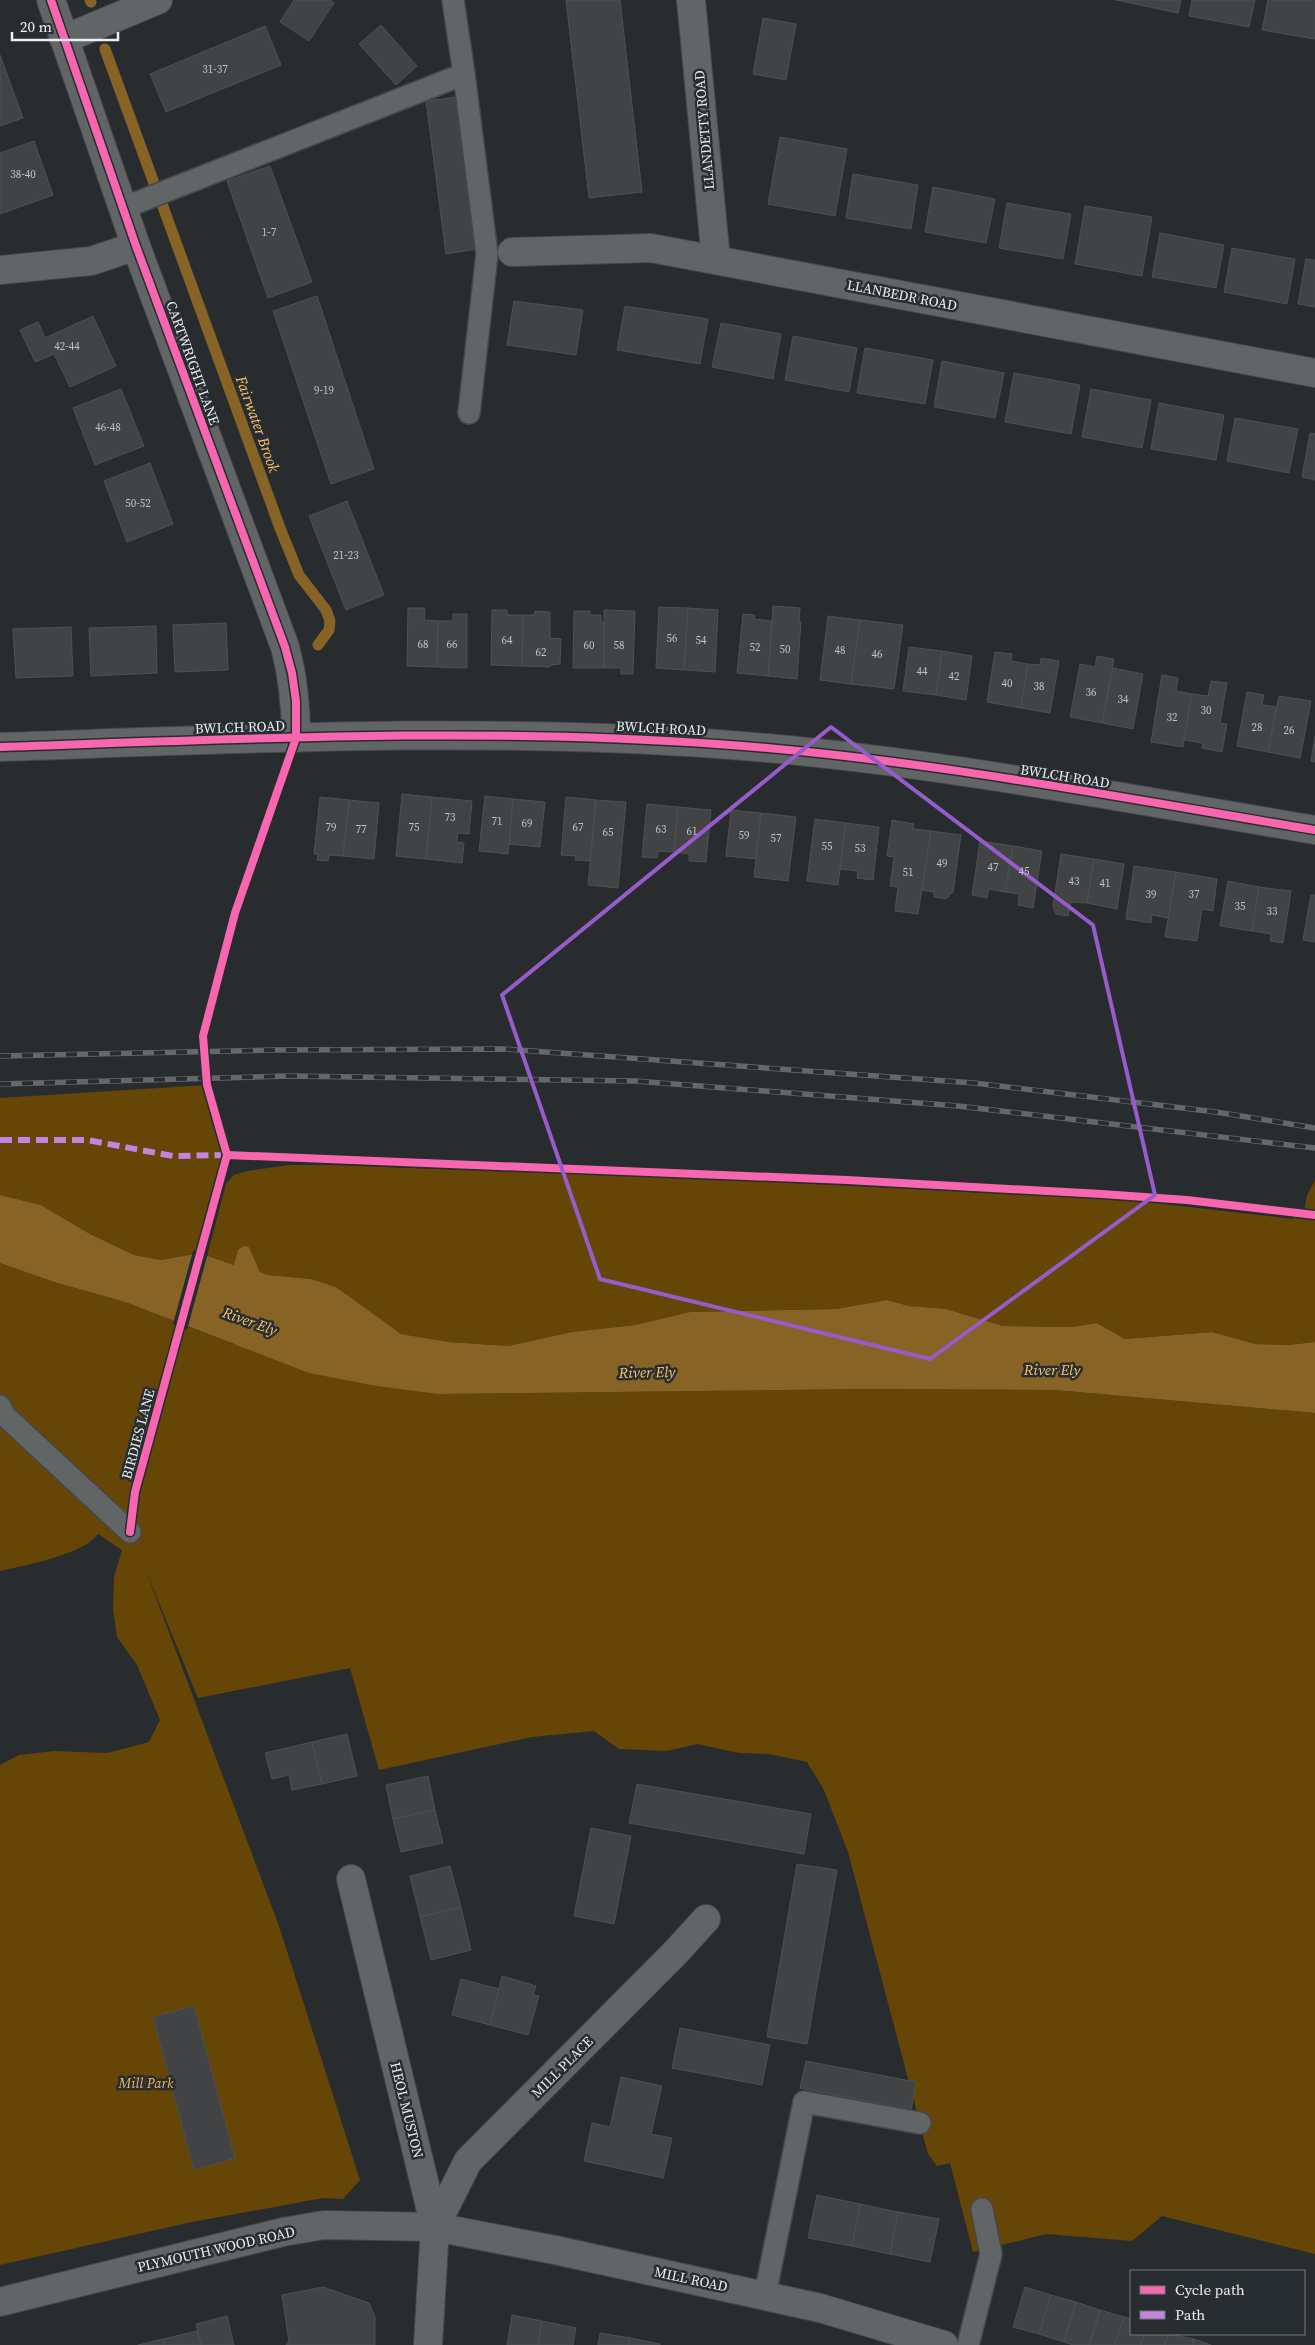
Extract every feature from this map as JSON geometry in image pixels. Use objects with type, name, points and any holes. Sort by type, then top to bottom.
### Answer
[{"type":"street","name":"CARTWRIGHT LANE","points":[[51,0],[136,246],[285,647],[292,673],[296,701],[296,738]]},
{"type":"street","points":[[64,38],[158,0]]},
{"type":"street","name":"LLANDETTY ROAD","points":[[692,0],[716,260]]},
{"type":"street","points":[[0,270],[91,261],[136,246]]},
{"type":"street","name":"LLANBEDR ROAD","points":[[500,253],[651,248],[1315,373]]},
{"type":"street","name":"BWLCH ROAD","points":[[0,747],[421,735],[622,738],[800,750],[1075,790],[1315,830]]},
{"type":"street","name":"HEOL MUSTON","points":[[351,1879],[435,2227],[428,2345]]},
{"type":"street","name":"MILL PLACE","points":[[435,2227],[468,2161],[677,1951],[706,1918]]},
{"type":"street","name":"PLYMOUTH WOOD ROAD","points":[[0,2302],[308,2227],[324,2225],[435,2227]]},
{"type":"street","name":"MILL ROAD","points":[[435,2227],[555,2250],[766,2295],[820,2308],[944,2345]]},
{"type":"lane","points":[[453,0],[464,74],[500,253],[469,413]]},
{"type":"lane","points":[[123,208],[464,74]]},
{"type":"lane","points":[[0,1406],[4,1415],[130,1532]]},
{"type":"lane","points":[[766,2295],[804,2102],[920,2123]]},
{"type":"lane","points":[[968,2345],[991,2254],[982,2210]]},
{"type":"highlighted area","points":[[831,727],[1093,925],[1155,1195],[930,1359],[600,1279],[502,995]]},
{"type":"green space","points":[[207,1085],[227,1155],[199,1253],[161,1260],[134,1255],[90,1234],[41,1205],[0,1195],[0,1098]]},
{"type":"green space","points":[[289,1165],[736,1180],[1128,1200],[1293,1219],[1305,1207],[1307,1195],[1315,1181],[1315,1342],[1288,1345],[1255,1344],[1211,1332],[1125,1339],[1097,1323],[1072,1327],[1003,1326],[946,1309],[909,1306],[887,1300],[836,1309],[690,1312],[635,1325],[572,1332],[508,1346],[449,1342],[401,1334],[336,1287],[311,1279],[268,1275],[260,1272],[249,1247],[234,1265],[207,1256],[226,1184],[234,1175],[247,1171]]},
{"type":"green space","name":"Mill Park","points":[[0,1263],[54,1282],[125,1302],[233,1344],[438,1394],[863,1389],[1055,1390],[1315,1413],[1315,2254],[1162,2216],[1132,2241],[1046,2234],[973,2252],[950,2163],[937,2166],[928,2154],[848,1852],[824,1790],[807,1762],[769,1754],[739,1753],[697,1744],[667,1751],[619,1749],[594,1731],[532,1737],[379,1770],[350,1668],[198,1698],[146,1571],[279,1926],[360,2180],[343,2199],[323,2198],[192,2222],[0,2265],[0,1765],[19,1755],[54,1751],[107,1753],[149,1742],[160,1720],[137,1665],[117,1637],[113,1608],[114,1577],[122,1550],[98,1534],[80,1548],[67,1553],[0,1571]]},
{"type":"water","name":"River Ely","points":[[0,1195],[41,1205],[90,1234],[134,1255],[161,1260],[199,1253],[234,1265],[238,1250],[244,1246],[249,1247],[260,1272],[268,1275],[311,1279],[336,1287],[401,1334],[449,1342],[508,1346],[572,1332],[635,1325],[690,1312],[836,1309],[887,1300],[909,1306],[946,1309],[1003,1326],[1072,1327],[1097,1323],[1125,1339],[1212,1332],[1255,1344],[1288,1345],[1315,1342],[1315,1413],[1055,1390],[863,1389],[438,1394],[377,1386],[309,1373],[125,1302],[54,1282],[0,1263]]},
{"type":"pier","points":[[200,1250],[208,1253],[187,1330],[173,1324],[193,1251]]},
{"type":"building","points":[[294,0],[330,0],[334,3],[309,41],[280,22]]},
{"type":"building","points":[[566,0],[620,0],[642,192],[589,198]]},
{"type":"building","points":[[1116,0],[1181,0],[1178,13]]},
{"type":"building","points":[[1192,0],[1255,0],[1249,27],[1189,16]]},
{"type":"building","points":[[1268,0],[1315,0],[1315,39],[1262,30]]},
{"type":"building","points":[[763,18],[796,24],[786,80],[753,74]]},
{"type":"building","points":[[381,25],[417,66],[396,85],[359,44]]},
{"type":"building","points":[[265,26],[281,65],[166,112],[150,74]]},
{"type":"building","points":[[0,55],[23,118],[0,126]]},
{"type":"building","points":[[457,97],[477,249],[446,254],[426,101]]},
{"type":"building","points":[[780,137],[847,149],[835,216],[768,204]]},
{"type":"building","points":[[34,141],[53,195],[0,214],[0,153]]},
{"type":"building","points":[[270,166],[312,282],[268,298],[227,181]]},
{"type":"building","points":[[853,174],[918,185],[911,229],[846,218]]},
{"type":"building","points":[[933,187],[995,199],[986,243],[925,232]]},
{"type":"building","points":[[1007,203],[1071,214],[1063,259],[999,248]]},
{"type":"building","points":[[1085,206],[1152,217],[1142,276],[1075,264]]},
{"type":"building","points":[[1160,233],[1224,245],[1216,288],[1152,277]]},
{"type":"building","points":[[1232,248],[1295,259],[1287,304],[1224,292]]},
{"type":"building","points":[[1306,259],[1315,260],[1315,307],[1298,304]]},
{"type":"building","points":[[317,296],[374,469],[331,484],[273,311]]},
{"type":"building","points":[[514,301],[583,310],[576,355],[507,345]]},
{"type":"building","points":[[625,306],[708,319],[700,364],[617,350]]},
{"type":"building","points":[[93,316],[116,366],[70,387],[54,354],[35,362],[20,330],[38,322],[45,338]]},
{"type":"building","points":[[721,323],[781,334],[773,379],[712,367]]},
{"type":"building","points":[[793,336],[857,348],[849,392],[785,380]]},
{"type":"building","points":[[865,348],[933,360],[925,404],[857,393]]},
{"type":"building","points":[[942,361],[1004,373],[995,418],[934,407]]},
{"type":"building","points":[[1014,373],[1080,385],[1071,434],[1005,422]]},
{"type":"building","points":[[121,389],[144,446],[95,465],[73,408]]},
{"type":"building","points":[[1091,389],[1151,400],[1142,448],[1082,437]]},
{"type":"building","points":[[1159,403],[1224,415],[1216,460],[1151,449]]},
{"type":"building","points":[[1235,418],[1298,429],[1289,473],[1227,461]]},
{"type":"building","points":[[1310,433],[1315,434],[1315,480],[1302,477]]},
{"type":"building","points":[[150,463],[173,524],[127,542],[104,481]]},
{"type":"building","points":[[347,501],[384,595],[346,610],[309,516]]},
{"type":"building","points":[[773,606],[800,608],[799,622],[801,622],[797,679],[768,676]]},
{"type":"building","points":[[659,607],[688,608],[684,670],[656,668]]},
{"type":"building","points":[[408,608],[425,608],[424,620],[438,621],[437,667],[407,666]]},
{"type":"building","points":[[688,608],[718,610],[715,672],[684,670]]},
{"type":"building","points":[[492,610],[507,610],[507,615],[523,615],[522,666],[491,665]]},
{"type":"building","points":[[604,610],[635,611],[633,674],[621,674],[621,668],[604,668]]},
{"type":"building","points":[[535,611],[550,612],[550,638],[561,639],[560,664],[551,665],[550,667],[522,666],[523,615],[534,615]]},
{"type":"building","points":[[574,611],[590,611],[590,615],[601,615],[601,622],[604,622],[604,668],[573,668]]},
{"type":"building","points":[[453,614],[467,614],[467,668],[437,667],[438,621],[453,621]]},
{"type":"building","points":[[743,614],[755,615],[754,619],[772,621],[768,676],[737,673]]},
{"type":"building","points":[[828,616],[860,620],[851,684],[820,680]]},
{"type":"building","points":[[860,620],[903,625],[894,689],[851,684]]},
{"type":"building","points":[[226,623],[228,670],[175,672],[173,625]]},
{"type":"building","points":[[156,626],[157,673],[91,676],[89,628]]},
{"type":"building","points":[[71,627],[73,676],[16,678],[13,629]]},
{"type":"building","points":[[909,647],[942,651],[936,695],[903,691]]},
{"type":"building","points":[[942,651],[972,656],[966,700],[936,695]]},
{"type":"building","points":[[995,652],[1012,654],[1011,661],[1028,664],[1021,708],[987,702]]},
{"type":"building","points":[[1097,656],[1114,659],[1102,723],[1070,717],[1080,664],[1095,667]]},
{"type":"building","points":[[1041,658],[1059,661],[1050,713],[1021,708],[1028,664],[1040,665]]},
{"type":"building","points":[[1113,668],[1143,674],[1133,729],[1102,723]]},
{"type":"building","points":[[1162,675],[1178,678],[1176,691],[1192,694],[1183,747],[1151,742]]},
{"type":"building","points":[[1211,681],[1227,683],[1220,723],[1227,724],[1222,752],[1202,748],[1203,743],[1184,740],[1192,694],[1208,696]]},
{"type":"building","points":[[1247,692],[1264,695],[1262,705],[1277,707],[1268,752],[1237,746]]},
{"type":"building","points":[[1279,696],[1311,701],[1300,758],[1268,752]]},
{"type":"building","points":[[1315,736],[1315,762],[1311,761]]},
{"type":"building","points":[[402,794],[432,797],[426,859],[396,856]]},
{"type":"building","points":[[485,796],[513,799],[508,854],[479,851]]},
{"type":"building","points":[[320,797],[349,800],[343,856],[329,855],[328,861],[317,860],[318,854],[314,854]]},
{"type":"building","points":[[432,797],[472,801],[469,834],[458,833],[457,842],[464,843],[462,863],[426,859]]},
{"type":"building","points":[[566,797],[596,800],[590,861],[575,860],[576,856],[561,855]]},
{"type":"building","points":[[513,799],[545,802],[540,847],[509,844]]},
{"type":"building","points":[[349,800],[379,803],[374,859],[343,856]]},
{"type":"building","points":[[596,800],[626,802],[618,888],[588,885]]},
{"type":"building","points":[[647,804],[678,807],[674,852],[658,851],[657,858],[642,857]]},
{"type":"building","points":[[678,807],[711,810],[706,862],[689,861],[689,854],[674,852]]},
{"type":"building","points":[[731,810],[761,813],[756,859],[726,856]]},
{"type":"building","points":[[761,813],[796,817],[788,881],[754,877]]},
{"type":"building","points":[[815,819],[846,823],[838,885],[807,881]]},
{"type":"building","points":[[892,820],[914,824],[913,829],[931,831],[918,914],[895,911],[898,887],[890,886],[894,857],[887,856]]},
{"type":"building","points":[[846,823],[879,827],[873,880],[857,878],[858,871],[840,869]]},
{"type":"building","points":[[931,831],[961,835],[953,892],[946,899],[934,897],[934,892],[922,890]]},
{"type":"building","points":[[980,841],[1013,846],[1005,892],[989,889],[987,898],[972,895]]},
{"type":"building","points":[[1013,846],[1042,851],[1033,908],[1018,905],[1019,894],[1005,892]]},
{"type":"building","points":[[1061,854],[1094,859],[1087,903],[1071,902],[1068,916],[1056,914],[1053,906]]},
{"type":"building","points":[[1094,859],[1124,864],[1117,909],[1087,903]]},
{"type":"building","points":[[1134,866],[1176,872],[1168,918],[1152,915],[1151,923],[1126,919]]},
{"type":"building","points":[[1176,872],[1217,879],[1213,911],[1202,909],[1197,941],[1165,937]]},
{"type":"building","points":[[1228,881],[1259,887],[1252,931],[1220,926]]},
{"type":"building","points":[[1259,887],[1291,891],[1283,943],[1270,941],[1271,934],[1252,931]]},
{"type":"building","points":[[1311,895],[1315,895],[1315,942],[1303,940]]},
{"type":"building","points":[[347,1734],[357,1776],[322,1784],[312,1742]]},
{"type":"building","points":[[312,1742],[322,1784],[292,1790],[289,1775],[272,1779],[265,1753]]},
{"type":"building","points":[[428,1776],[435,1810],[393,1819],[386,1785]]},
{"type":"building","points":[[637,1784],[811,1814],[804,1854],[629,1823]]},
{"type":"building","points":[[435,1810],[443,1843],[401,1852],[393,1819]]},
{"type":"building","points":[[591,1828],[631,1836],[614,1924],[574,1916]]},
{"type":"building","points":[[797,1864],[837,1870],[807,2044],[767,2037]]},
{"type":"building","points":[[450,1866],[461,1907],[420,1917],[410,1876]]},
{"type":"building","points":[[461,1907],[471,1950],[431,1960],[420,1917]]},
{"type":"building","points":[[502,1976],[536,1986],[533,1995],[539,1996],[528,2035],[490,2025]]},
{"type":"building","points":[[461,1979],[499,1989],[490,2025],[452,2015]]},
{"type":"building","points":[[194,2006],[235,2158],[194,2170],[153,2017]]},
{"type":"building","points":[[680,2028],[770,2045],[762,2085],[672,2068]]},
{"type":"building","points":[[806,2061],[916,2082],[911,2110],[800,2088]]},
{"type":"building","points":[[621,2077],[662,2086],[651,2134],[672,2138],[663,2178],[584,2161],[592,2123],[610,2127]]},
{"type":"building","points":[[817,2195],[860,2204],[852,2246],[808,2238]]},
{"type":"building","points":[[860,2204],[898,2212],[890,2254],[852,2246]]},
{"type":"building","points":[[898,2212],[939,2219],[930,2262],[890,2254]]},
{"type":"building","points":[[323,2287],[369,2303],[375,2317],[375,2345],[286,2345],[289,2341],[282,2295]]},
{"type":"building","points":[[1025,2287],[1051,2295],[1039,2334],[1013,2327]]},
{"type":"building","points":[[1051,2295],[1076,2302],[1064,2342],[1039,2334]]},
{"type":"building","points":[[1076,2302],[1100,2310],[1089,2345],[1073,2345],[1064,2342]]},
{"type":"building","points":[[1100,2310],[1124,2317],[1115,2345],[1089,2345]]},
{"type":"building","points":[[512,2315],[542,2321],[538,2345],[507,2345]]},
{"type":"building","points":[[227,2316],[234,2345],[201,2345],[196,2324]]},
{"type":"building","points":[[1124,2317],[1130,2319],[1130,2335],[1144,2335],[1141,2345],[1115,2345]]},
{"type":"building","points":[[542,2321],[576,2328],[573,2345],[538,2345]]},
{"type":"building","points":[[197,2331],[201,2345],[164,2345],[163,2339]]},
{"type":"building","points":[[600,2333],[630,2338],[628,2345],[598,2345]]},
{"type":"building","points":[[1144,2335],[1168,2335],[1165,2345],[1141,2345]]},
{"type":"building","points":[[1168,2335],[1194,2339],[1192,2345],[1165,2345]]},
{"type":"building","points":[[630,2338],[660,2344],[660,2345],[628,2345]]},
{"type":"building","points":[[163,2339],[164,2345],[138,2345]]},
{"type":"building","points":[[1194,2339],[1211,2345],[1192,2345]]},
{"type":"waterway","name":"Fairwater Brook","points":[[105,49],[155,186]]},
{"type":"waterway","name":"Fairwater Brook","points":[[162,204],[280,528],[299,575],[326,610],[330,621],[329,630],[318,645]]},
{"type":"railway","points":[[0,1056],[274,1050],[503,1049],[974,1083],[1216,1112],[1315,1128]]},
{"type":"railway","points":[[0,1084],[288,1076],[635,1081],[958,1106],[1315,1148]]},
{"type":"marked path","points":[[0,1140],[87,1140],[173,1156],[227,1155]]},
{"type":"cycle path","name":"BIRDIES LANE","points":[[51,0],[136,246],[285,647],[292,673],[296,701],[296,738],[235,913],[203,1036],[207,1085],[227,1155],[135,1492],[130,1532]]},
{"type":"cycle path","points":[[0,747],[269,738],[448,735],[538,736],[717,744],[792,750],[942,769],[1092,792],[1315,830]]},
{"type":"cycle path","points":[[227,1155],[847,1180],[1102,1194],[1187,1200],[1315,1215]]}]
